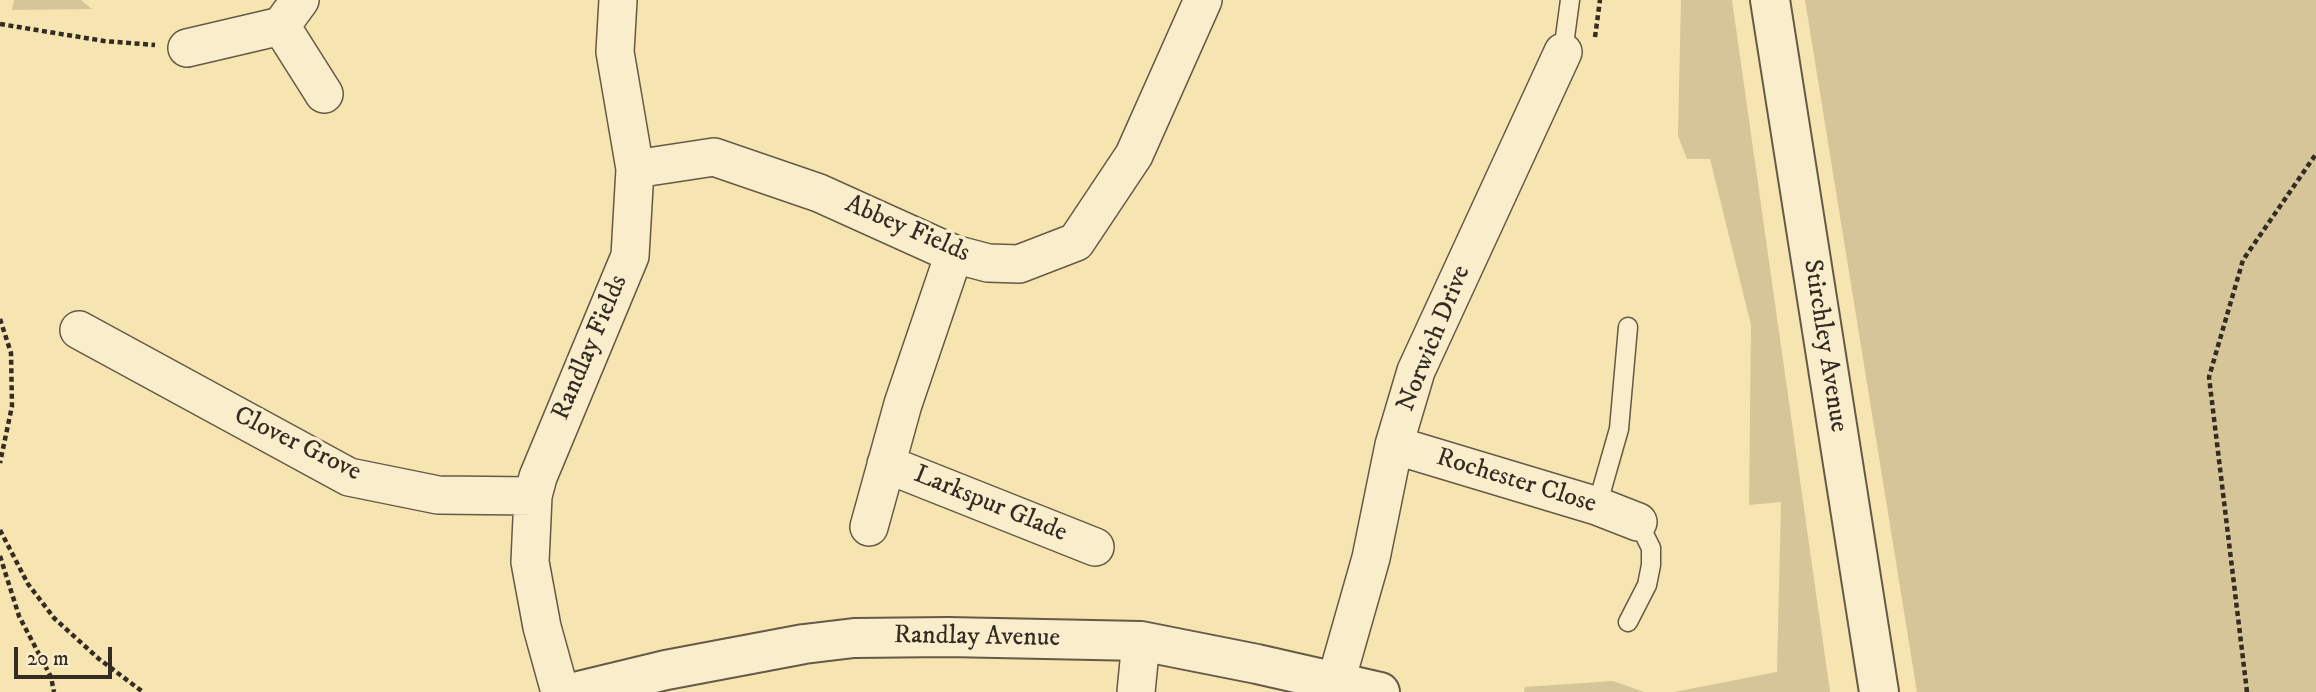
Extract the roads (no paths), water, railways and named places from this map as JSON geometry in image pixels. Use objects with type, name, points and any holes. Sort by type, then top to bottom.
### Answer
[{"type":"street","name":"Randlay Fields","points":[[559,692],[542,627],[530,562],[533,496],[542,464],[630,256],[635,169],[615,52],[618,0]]},
{"type":"street","name":"Abbey Fields","points":[[635,169],[714,157],[819,194],[954,254],[988,263],[1019,264],[1076,242],[1134,155],[1203,0]]},
{"type":"street","name":"Stirchley Avenue","points":[[1770,0],[1879,692]]},
{"type":"street","points":[[187,48],[290,13],[324,94]]},
{"type":"street","name":"Norwich Drive","points":[[1336,681],[1371,558],[1394,444],[1416,371],[1563,52]]},
{"type":"street","name":"Larkspur Glade","points":[[869,527],[903,404],[954,254]]},
{"type":"street","name":"Clover Grove","points":[[79,330],[349,477],[438,495],[533,496]]},
{"type":"street","name":"Rochester Close","points":[[1394,444],[1597,506],[1638,522]]},
{"type":"street","name":"Larkspur Glade","points":[[886,464],[1095,547]]},
{"type":"street","name":"Randlay Avenue","points":[[575,692],[760,651],[854,638],[948,637],[1141,641],[1380,692]]},
{"type":"street","points":[[1136,692],[1141,641]]},
{"type":"lane","points":[[1563,52],[1570,0]]},
{"type":"lane","points":[[1597,506],[1619,429],[1628,327]]},
{"type":"lane","points":[[1628,622],[1647,585],[1651,565],[1651,548],[1638,522]]}]
